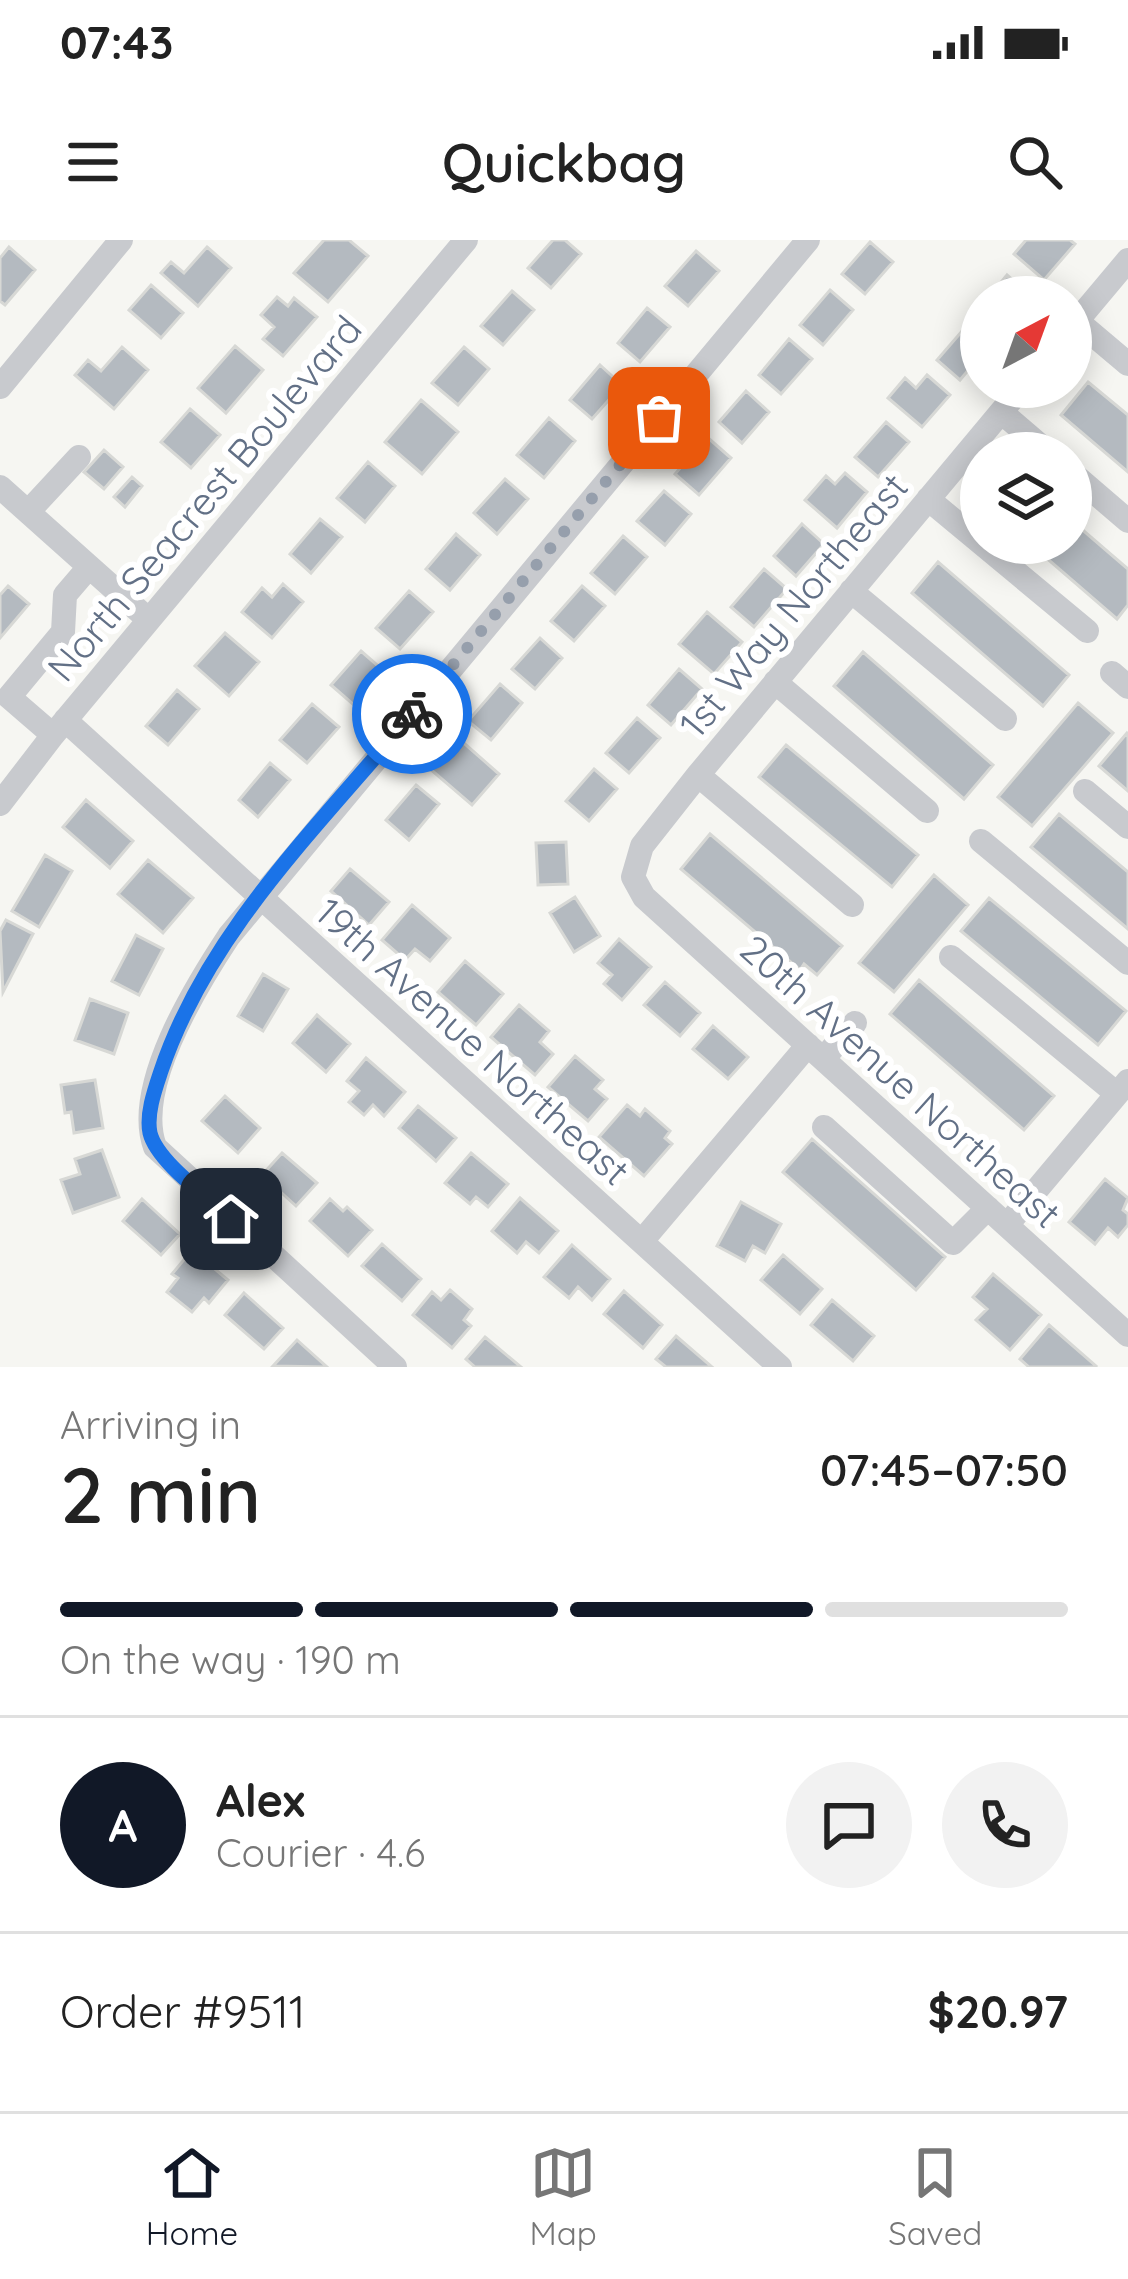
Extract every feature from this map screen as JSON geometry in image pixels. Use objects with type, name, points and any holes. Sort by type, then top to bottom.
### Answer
[{"type":"street","points":[[0,387],[121,240]]},
{"type":"street","name":"North Seacrest Boulevard","points":[[0,804],[466,240]]},
{"type":"street","points":[[395,1367],[155,1147],[149,1116],[176,1030],[209,966],[260,897],[808,240]]},
{"type":"street","points":[[1092,303],[1128,260]]},
{"type":"street","points":[[1092,337],[1128,364]]},
{"type":"street","name":"1st Way Northeast","points":[[633,877],[643,846],[698,775],[1004,408]]},
{"type":"street","points":[[1001,412],[1024,432]]},
{"type":"street","points":[[28,512],[79,457]]},
{"type":"street","points":[[0,488],[149,620]]},
{"type":"street","points":[[1092,490],[1128,521]]},
{"type":"street","points":[[928,499],[1088,631]]},
{"type":"street","name":"19th Avenue Northeast","points":[[89,567],[65,595],[63,632],[9,698],[59,727],[260,897],[780,1367]]},
{"type":"street","points":[[851,591],[1005,719]]},
{"type":"street","points":[[776,682],[927,811]]},
{"type":"street","points":[[698,775],[852,905]]},
{"type":"street","points":[[1085,790],[1128,827]]},
{"type":"street","points":[[981,842],[1128,963]]},
{"type":"street","name":"20th Avenue Northeast","points":[[633,877],[644,897],[1128,1335]]},
{"type":"street","points":[[824,1127],[952,1244],[997,1217],[1123,1087],[951,957]]},
{"type":"street","points":[[642,1241],[815,1053],[855,1023]]},
{"type":"building","points":[[324,240],[349,240],[368,256],[328,302],[294,273]]},
{"type":"building","points":[[553,240],[565,240],[581,254],[551,288],[528,268]]},
{"type":"building","points":[[1026,240],[1075,244],[1047,276],[1039,276],[1014,254]]},
{"type":"building","points":[[870,242],[893,262],[865,294],[842,274]]},
{"type":"building","points":[[9,247],[35,270],[5,305],[0,301],[0,258]]},
{"type":"building","points":[[207,247],[231,268],[198,306],[161,273],[171,262],[184,273]]},
{"type":"building","points":[[696,251],[719,271],[688,306],[665,286]]},
{"type":"building","points":[[151,285],[183,313],[161,338],[129,310]]},
{"type":"building","points":[[830,290],[853,310],[823,345],[800,325]]},
{"type":"building","points":[[512,291],[534,310],[503,345],[481,326]]},
{"type":"building","points":[[277,297],[288,306],[294,298],[317,317],[283,356],[263,339],[274,327],[261,315]]},
{"type":"building","points":[[647,308],[670,327],[640,362],[618,343]]},
{"type":"building","points":[[960,334],[960,380],[937,360]]},
{"type":"building","points":[[789,339],[812,359],[781,394],[759,375]]},
{"type":"building","points":[[235,346],[263,370],[226,413],[198,388]]},
{"type":"building","points":[[122,347],[148,370],[114,409],[75,375],[88,360],[101,371]]},
{"type":"building","points":[[464,347],[489,369],[458,405],[432,383]]},
{"type":"building","points":[[600,365],[622,385],[592,419],[570,400]]},
{"type":"building","points":[[927,375],[950,395],[922,427],[888,398],[905,378],[916,388]]},
{"type":"building","points":[[1092,385],[1128,415],[1128,472],[1092,441],[1092,432],[1081,432],[1061,415],[1067,408],[1092,408]]},
{"type":"building","points":[[746,391],[769,412],[742,443],[719,422]]},
{"type":"building","points":[[421,400],[458,432],[422,474],[385,442]]},
{"type":"building","points":[[190,409],[220,435],[191,468],[161,442]]},
{"type":"building","points":[[549,418],[575,441],[544,478],[517,455]]},
{"type":"building","points":[[886,422],[909,442],[878,477],[855,457]]},
{"type":"building","points":[[707,437],[731,458],[699,495],[675,474]]},
{"type":"building","points":[[104,450],[123,467],[104,489],[84,472]]},
{"type":"building","points":[[368,462],[395,486],[365,522],[337,498]]},
{"type":"building","points":[[845,473],[867,492],[837,528],[805,500],[826,476],[835,484]]},
{"type":"building","points":[[132,477],[142,486],[125,507],[114,497]]},
{"type":"building","points":[[505,479],[528,499],[497,534],[474,513]]},
{"type":"building","points":[[664,491],[691,514],[665,545],[637,521]]},
{"type":"building","points":[[320,519],[342,537],[311,573],[290,554]]},
{"type":"building","points":[[802,524],[824,544],[796,576],[774,556]]},
{"type":"building","points":[[456,534],[480,555],[450,590],[426,569]]},
{"type":"building","points":[[623,536],[647,557],[615,594],[591,573]]},
{"type":"building","points":[[1092,538],[1128,569],[1128,605],[1117,619],[1053,564],[1092,564]]},
{"type":"building","points":[[938,562],[1069,675],[1043,706],[912,593]]},
{"type":"building","points":[[764,569],[787,589],[754,627],[731,607]]},
{"type":"building","points":[[283,584],[303,602],[272,638],[242,612],[262,588],[272,597]]},
{"type":"building","points":[[8,586],[29,604],[0,638],[0,595]]},
{"type":"building","points":[[582,586],[605,606],[574,641],[551,621]]},
{"type":"building","points":[[409,591],[433,612],[400,649],[376,628]]},
{"type":"building","points":[[707,612],[742,642],[714,674],[679,644]]},
{"type":"building","points":[[225,633],[259,662],[229,696],[195,666]]},
{"type":"building","points":[[540,638],[562,658],[535,689],[512,669]]},
{"type":"building","points":[[361,651],[385,672],[355,706],[331,685]]},
{"type":"building","points":[[863,652],[993,765],[964,799],[834,686]]},
{"type":"building","points":[[679,669],[702,689],[671,725],[648,705]]},
{"type":"building","points":[[500,684],[522,703],[491,740],[468,721]]},
{"type":"building","points":[[177,690],[199,709],[168,745],[146,726]]},
{"type":"building","points":[[1078,703],[1113,733],[1032,826],[998,797]]},
{"type":"building","points":[[312,704],[339,727],[307,763],[280,740]]},
{"type":"building","points":[[637,718],[660,738],[629,773],[606,753]]},
{"type":"building","points":[[1128,734],[1128,791],[1099,766]]},
{"type":"building","points":[[457,737],[499,774],[472,805],[429,768]]},
{"type":"building","points":[[786,745],[918,855],[892,887],[759,777]]},
{"type":"building","points":[[270,763],[290,780],[258,817],[239,800]]},
{"type":"building","points":[[594,769],[617,789],[589,821],[566,801]]},
{"type":"building","points":[[416,785],[439,804],[409,840],[386,820]]},
{"type":"building","points":[[86,800],[133,841],[110,868],[63,827]]},
{"type":"building","points":[[1059,814],[1128,872],[1128,929],[1031,847]]},
{"type":"building","points":[[710,834],[842,946],[817,975],[804,964],[800,970],[681,869]]},
{"type":"building","points":[[566,842],[568,884],[538,885],[536,843]]},
{"type":"building","points":[[45,855],[72,871],[39,927],[12,911]]},
{"type":"building","points":[[148,860],[193,898],[163,933],[118,894]]},
{"type":"building","points":[[350,869],[389,902],[369,925],[331,891]]},
{"type":"building","points":[[934,875],[968,905],[894,992],[859,963]]},
{"type":"building","points":[[575,897],[600,936],[574,952],[550,913]]},
{"type":"building","points":[[989,898],[1126,1011],[1098,1045],[961,931]]},
{"type":"building","points":[[412,905],[450,938],[430,961],[415,949],[405,960],[382,940]]},
{"type":"building","points":[[6,920],[33,934],[3,992],[0,931]]},
{"type":"building","points":[[136,935],[163,949],[139,995],[112,981]]},
{"type":"building","points":[[619,939],[651,967],[622,1000],[604,984],[612,975],[598,963]]},
{"type":"building","points":[[465,961],[503,994],[476,1025],[438,992]]},
{"type":"building","points":[[263,974],[288,989],[263,1031],[238,1016]]},
{"type":"building","points":[[919,980],[1054,1096],[1024,1130],[890,1014]]},
{"type":"building","points":[[665,982],[700,1013],[680,1036],[644,1005]]},
{"type":"building","points":[[90,999],[128,1013],[114,1054],[75,1040]]},
{"type":"building","points":[[519,1005],[549,1031],[540,1042],[553,1054],[535,1075],[491,1037]]},
{"type":"building","points":[[317,1015],[350,1044],[326,1072],[293,1043]]},
{"type":"building","points":[[713,1026],[748,1057],[728,1079],[693,1049]]},
{"type":"building","points":[[575,1056],[603,1080],[595,1089],[607,1099],[588,1121],[548,1087]]},
{"type":"building","points":[[366,1058],[405,1092],[384,1116],[373,1105],[364,1115],[349,1102],[359,1091],[347,1081]]},
{"type":"building","points":[[95,1080],[103,1128],[74,1133],[61,1085]]},
{"type":"building","points":[[225,1096],[260,1128],[238,1153],[202,1121]]},
{"type":"building","points":[[627,1105],[640,1116],[645,1109],[670,1131],[665,1138],[672,1144],[644,1176],[599,1137]]},
{"type":"building","points":[[418,1106],[456,1138],[436,1161],[399,1128]]},
{"type":"building","points":[[812,1139],[945,1257],[916,1290],[783,1172]]},
{"type":"building","points":[[102,1150],[119,1197],[73,1213],[61,1180],[80,1174],[75,1159]]},
{"type":"building","points":[[282,1153],[317,1183],[296,1206],[262,1175]]},
{"type":"building","points":[[471,1153],[508,1184],[488,1207],[476,1197],[470,1204],[445,1183]]},
{"type":"building","points":[[1105,1179],[1128,1198],[1123,1210],[1128,1225],[1118,1237],[1108,1228],[1095,1244],[1069,1222]]},
{"type":"building","points":[[520,1198],[558,1231],[539,1253],[526,1242],[517,1253],[492,1231]]},
{"type":"building","points":[[142,1199],[180,1234],[161,1255],[123,1221]]},
{"type":"building","points":[[330,1199],[343,1211],[347,1207],[372,1230],[348,1256],[310,1221]]},
{"type":"building","points":[[741,1202],[781,1224],[765,1253],[753,1246],[745,1261],[717,1246]]},
{"type":"building","points":[[382,1244],[421,1279],[402,1301],[362,1266]]},
{"type":"building","points":[[572,1245],[610,1279],[592,1300],[578,1287],[569,1298],[544,1277]]},
{"type":"building","points":[[192,1250],[228,1280],[209,1303],[204,1298],[192,1312],[167,1292],[178,1278],[172,1274]]},
{"type":"building","points":[[783,1255],[822,1289],[800,1314],[761,1280]]},
{"type":"building","points":[[993,1274],[1041,1315],[1010,1350],[976,1320],[987,1309],[973,1297]]},
{"type":"building","points":[[450,1290],[472,1309],[464,1320],[471,1326],[452,1348],[413,1315],[432,1292],[441,1300]]},
{"type":"building","points":[[624,1291],[662,1325],[643,1348],[604,1314]]},
{"type":"building","points":[[244,1293],[283,1328],[264,1349],[225,1315]]},
{"type":"building","points":[[832,1300],[874,1336],[853,1361],[811,1325]]},
{"type":"building","points":[[1049,1325],[1096,1366],[1029,1367],[1020,1359]]},
{"type":"building","points":[[676,1336],[712,1367],[666,1367],[656,1359]]},
{"type":"building","points":[[485,1337],[521,1367],[475,1367],[466,1359]]},
{"type":"building","points":[[297,1340],[327,1367],[273,1366]]},
{"type":"way so far","points":[[412,714],[659,418]]},
{"type":"route","points":[[231,1219],[165,1159],[150,1132],[149,1116],[176,1030],[199,981],[229,936],[412,714]]}]
